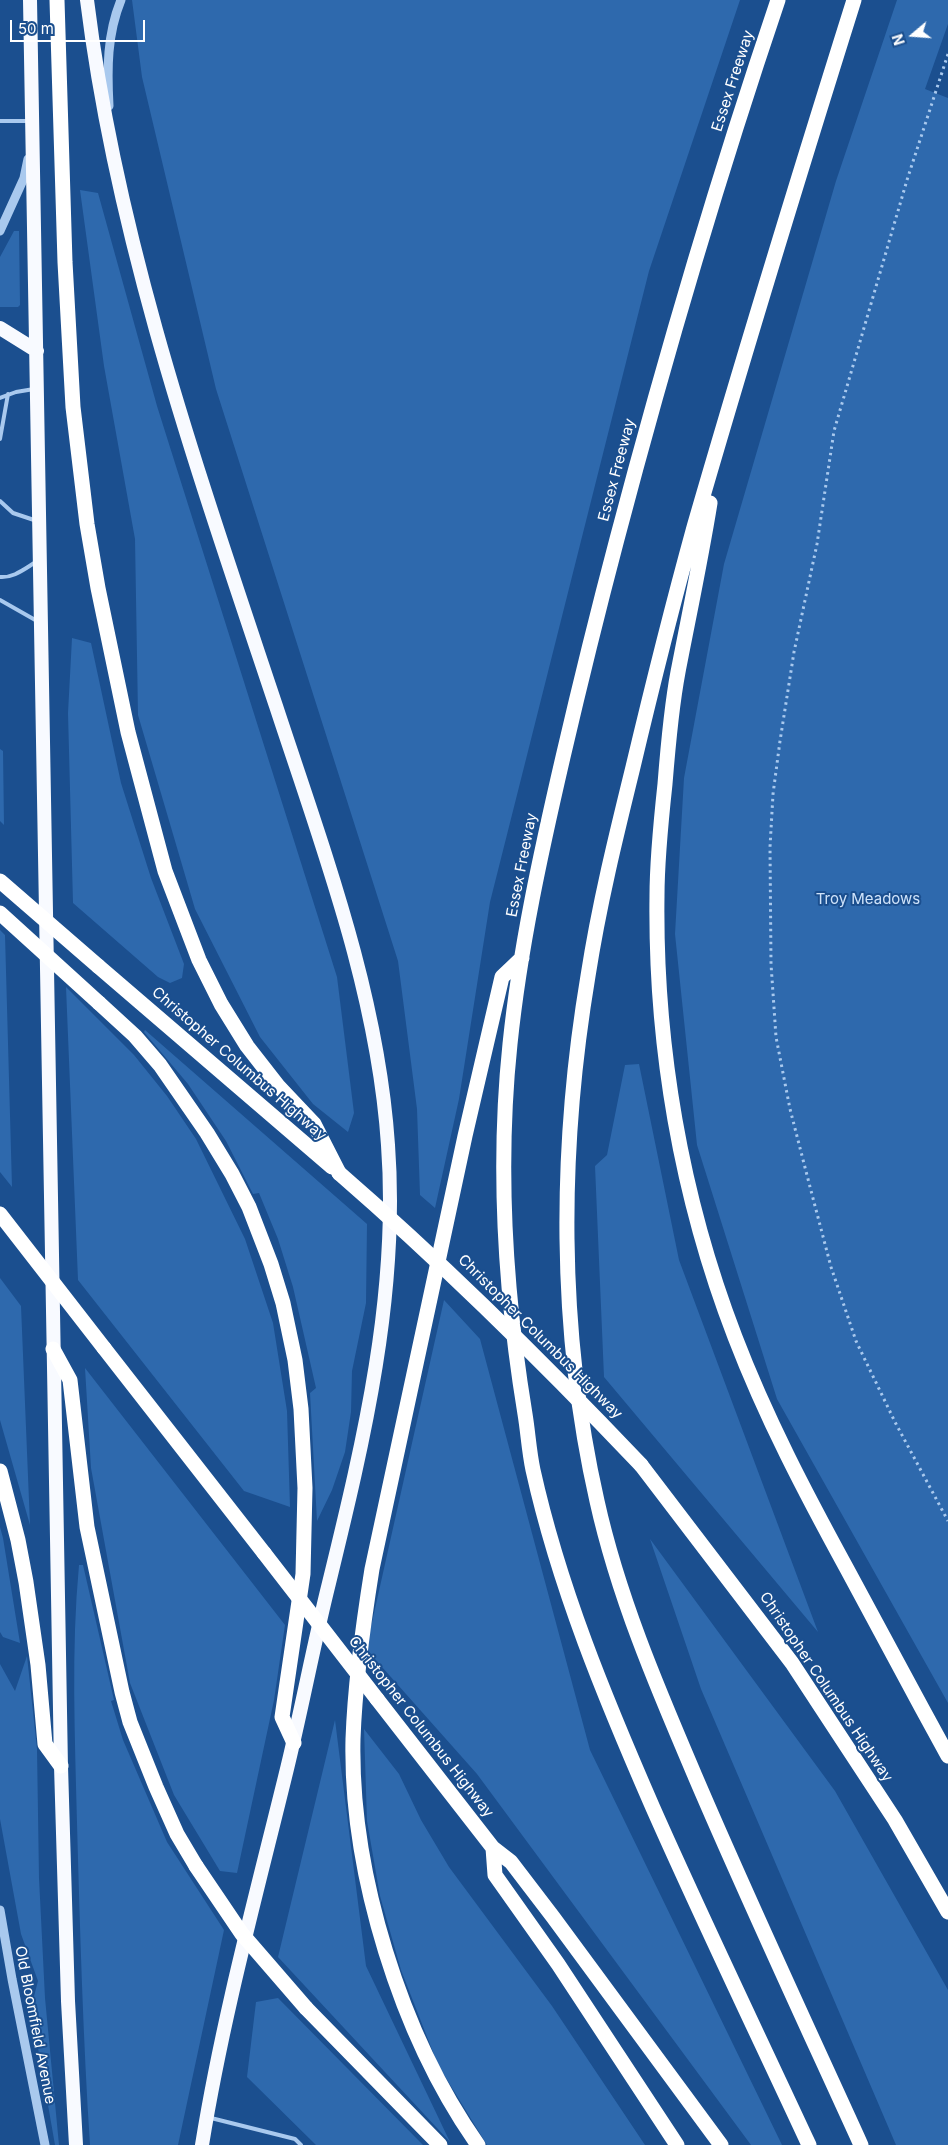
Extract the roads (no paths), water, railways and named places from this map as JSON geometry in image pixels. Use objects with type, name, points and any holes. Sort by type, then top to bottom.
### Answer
[{"type":"highway","points":[[30,0],[61,1766],[68,2001],[76,2145]]},
{"type":"highway","points":[[57,0],[65,262],[73,407],[87,524],[98,588],[128,732],[165,871],[199,960],[221,1004],[247,1046],[279,1087],[314,1124],[339,1173]]},
{"type":"highway","points":[[87,0],[92,38],[122,197],[158,341],[351,940],[377,1050],[389,1163],[389,1242],[380,1338],[342,1531],[328,1585],[294,1743],[249,1924],[206,2117],[202,2145]]},
{"type":"highway","name":"Essex Freeway","points":[[778,0],[725,162],[654,399],[602,597],[546,829],[522,958],[508,1070],[504,1126],[504,1219],[514,1351],[533,1466],[554,1550],[582,1635],[612,1713],[682,1873],[809,2145]]},
{"type":"highway","points":[[854,0],[789,207],[666,627],[607,873],[588,976],[576,1062],[568,1174],[568,1250],[571,1338],[584,1439],[612,1560],[662,1700],[721,1839],[861,2145]]},
{"type":"highway","points":[[0,328],[37,351]]},
{"type":"highway","points":[[721,434],[703,548],[678,673],[670,725],[660,831],[657,894],[658,956],[662,1030],[674,1115],[692,1200],[712,1271],[734,1336],[765,1410],[802,1486],[948,1756]]},
{"type":"highway","name":"Christopher Columbus Highway","points":[[0,881],[339,1173],[469,1291],[588,1408],[641,1465],[792,1663],[895,1820],[948,1912]]},
{"type":"highway","points":[[0,913],[99,1002],[135,1036],[160,1064],[207,1133],[232,1174],[249,1207],[271,1264],[283,1303],[295,1360],[301,1410],[305,1488],[303,1574],[282,1717],[294,1743]]},
{"type":"highway","points":[[478,2145],[442,2088],[420,2044],[391,1968],[374,1909],[362,1848],[354,1787],[353,1738],[362,1632],[372,1569],[465,1136],[502,977],[522,958]]},
{"type":"highway","name":"Christopher Columbus Highway","points":[[0,1214],[493,1848],[511,1862],[721,2145]]},
{"type":"highway","points":[[53,1349],[70,1380],[87,1527],[122,1692],[130,1722],[156,1788],[177,1834],[196,1866],[242,1934],[306,2008],[440,2145]]},
{"type":"highway","points":[[0,1471],[18,1540],[27,1590],[46,1744],[61,1766]]},
{"type":"highway","points":[[493,1848],[495,1875],[563,1972],[677,2145]]},
{"type":"street","points":[[110,136],[109,54],[115,14],[121,0]]},
{"type":"street","points":[[0,231],[24,178],[32,137]]},
{"type":"street","name":"Old Bloomfield Avenue","points":[[0,1910],[45,2145]]},
{"type":"lane","points":[[0,121],[32,121]]},
{"type":"lane","points":[[0,398],[8,394],[37,388]]},
{"type":"lane","points":[[0,439],[8,394]]},
{"type":"lane","points":[[0,501],[13,513],[39,521]]},
{"type":"lane","points":[[0,577],[16,575],[40,560]]},
{"type":"lane","points":[[0,600],[41,624]]},
{"type":"lane","points":[[206,2117],[295,2139],[302,2145]]},
{"type":"park label","name":"Troy Meadows","points":[[868,899]]}]
